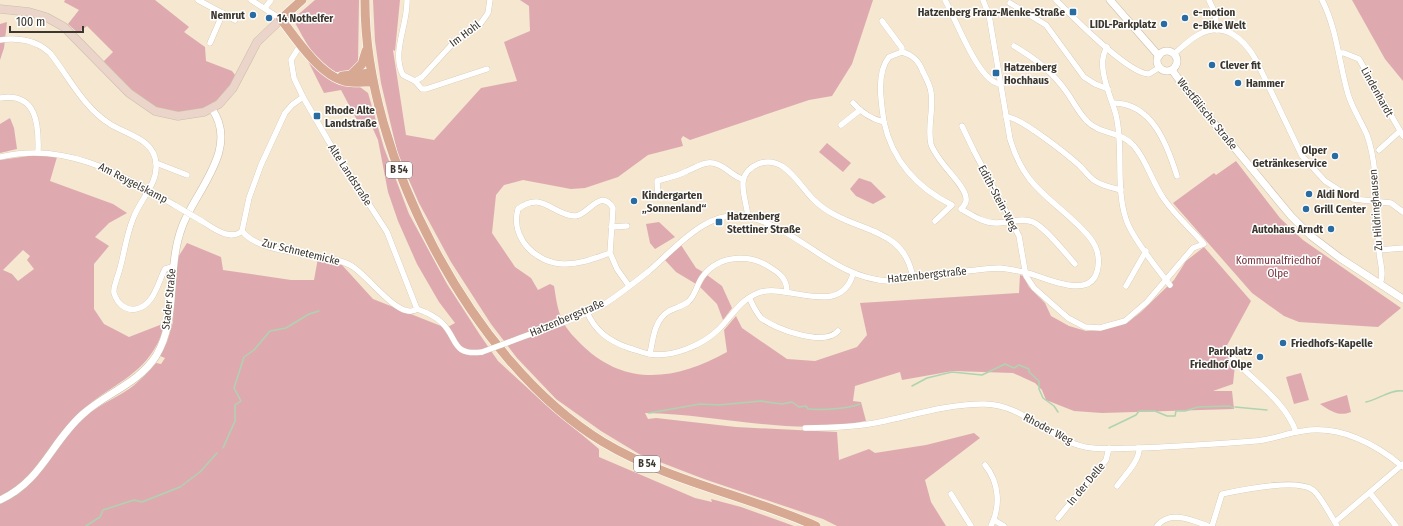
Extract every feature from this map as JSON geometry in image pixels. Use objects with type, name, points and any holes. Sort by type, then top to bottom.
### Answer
[{"type":"main road","points":[[0,9],[29,12],[46,17],[64,27],[122,87],[155,111],[170,116],[187,116],[212,109],[225,98],[233,88],[257,42],[302,0]]},
{"type":"main road","points":[[364,0],[367,48],[372,78]]},
{"type":"main road","points":[[281,19],[320,67],[332,76],[345,81],[372,78]]},
{"type":"main road","points":[[350,76],[362,64],[367,48]]},
{"type":"main road","points":[[332,76],[372,78]]},
{"type":"main road","name":"B 54","points":[[372,78],[393,154],[414,205],[438,255],[478,320],[505,356],[530,382],[578,424],[602,441],[629,456],[664,471],[816,526]]},
{"type":"street","points":[[198,0],[235,20]]},
{"type":"street","points":[[251,0],[281,19]]},
{"type":"street","points":[[265,8],[271,0]]},
{"type":"street","points":[[407,0],[407,10],[398,59],[404,75],[415,81],[422,89],[426,89],[487,69]]},
{"type":"street","name":"Im Hohl","points":[[415,81],[422,77],[455,41],[481,23],[488,13],[490,0]]},
{"type":"street","points":[[945,0],[978,66],[994,83],[1001,84]]},
{"type":"street","name":"Hatzenbergstraße","points":[[417,309],[428,312],[443,323],[458,348],[470,352],[482,352],[601,306],[630,286],[693,231],[705,224],[722,218],[735,216],[748,217],[774,225],[853,274],[874,280],[888,281],[1001,268],[1025,272],[1070,286],[1080,286],[1089,282],[1096,275],[1098,268],[1098,254],[1095,244],[1043,195],[1022,172],[1015,157],[1010,139],[989,15],[984,0]]},
{"type":"street","points":[[1056,0],[1107,47],[1142,74],[1149,74],[1160,67]]},
{"type":"street","points":[[1110,0],[1159,56]]},
{"type":"street","points":[[1209,0],[1215,13],[1217,30]]},
{"type":"street","name":"Zu Hildringhausen","points":[[1322,0],[1333,26],[1348,96],[1367,136],[1377,201],[1378,250],[1382,275],[1380,283]]},
{"type":"street","points":[[1010,3],[1046,25],[1084,77],[1095,84],[1108,89]]},
{"type":"street","points":[[210,43],[223,13]]},
{"type":"street","points":[[882,21],[902,48],[902,52]]},
{"type":"street","points":[[1174,54],[1199,35],[1217,30],[1230,32],[1239,37],[1248,47],[1302,156],[1307,162],[1325,180],[1347,196],[1360,201],[1391,203],[1403,212]]},
{"type":"street","points":[[0,40],[28,41],[46,49],[95,113],[112,125],[133,134],[145,143],[154,153],[156,172],[131,224],[122,263],[115,284],[114,291],[117,300],[123,307],[141,307],[150,301],[165,269],[172,267]]},
{"type":"street","name":"Alte Landstraße","points":[[301,44],[292,57],[291,68],[303,97],[329,142],[387,232],[417,309]]},
{"type":"street","points":[[1014,46],[1035,58],[1050,71],[1090,125],[1102,131],[1126,138],[1134,146],[1142,157],[1152,179],[1164,199],[1204,244],[1193,248],[1168,283],[1125,321],[1100,328],[1085,326],[1068,318],[1034,288],[1025,272]]},
{"type":"street","points":[[1107,47],[1104,55],[1103,69],[1120,136],[1121,190],[1126,220],[1133,233],[1168,283]]},
{"type":"street","points":[[961,209],[965,204],[966,198],[964,191],[943,165],[933,149],[929,136],[932,104],[931,91],[927,80],[917,61],[910,54],[902,52],[889,57],[882,69],[882,105],[884,122],[888,139],[895,154],[907,172],[931,192],[952,205],[987,222],[995,223],[1025,220],[1036,224],[1075,264]]},
{"type":"street","points":[[1168,52],[1174,54],[1177,62],[1172,70],[1166,71],[1160,67],[1157,61],[1159,56],[1168,52]]},
{"type":"street","name":"Lindenhardt","points":[[1339,53],[1359,59],[1401,134],[1379,150]]},
{"type":"street","name":"Lindenhardt","points":[[1340,60],[1352,56]]},
{"type":"street","name":"Westfälische Straße","points":[[1172,70],[1185,88],[1291,216],[1311,236],[1340,258],[1403,299]]},
{"type":"street","points":[[0,98],[9,97],[22,100],[31,108],[37,123],[38,152]]},
{"type":"street","points":[[242,231],[249,198],[261,165],[285,113],[292,104],[303,97]]},
{"type":"street","points":[[853,103],[860,110],[875,120],[884,122]]},
{"type":"street","points":[[1112,103],[1127,105],[1150,118],[1166,146],[1177,176]]},
{"type":"street","name":"Stader Straße","points":[[0,500],[18,490],[35,475],[70,428],[84,413],[134,380],[146,369],[155,357],[165,336],[169,322],[172,267],[177,242],[185,218],[217,159],[220,146],[220,132],[216,115],[212,109]]},
{"type":"street","points":[[841,125],[860,110]]},
{"type":"street","points":[[1006,117],[1013,117],[1048,140],[1080,166],[1093,180],[1121,190]]},
{"type":"street","name":"Edith-Stein-Weg","points":[[962,126],[1019,236],[1025,272]]},
{"type":"street","name":"Am Reygelskamp","points":[[0,157],[17,153],[38,152],[57,154],[91,162],[148,190],[225,235],[235,235],[242,231]]},
{"type":"street","points":[[748,217],[742,179],[746,172],[760,163],[768,162],[784,166],[813,199],[822,206],[835,214],[897,244],[909,261],[913,278]]},
{"type":"street","points":[[156,163],[187,175]]},
{"type":"street","points":[[658,197],[657,181],[687,171],[701,163],[718,164],[734,176],[742,179]]},
{"type":"street","points":[[610,253],[579,264],[563,264],[543,259],[532,253],[518,236],[515,218],[518,209],[525,203],[535,202],[547,204],[567,215],[576,216],[584,214],[595,202],[602,201],[611,205],[613,208],[610,253],[617,269],[630,286]]},
{"type":"street","points":[[935,221],[952,205]]},
{"type":"street","points":[[611,227],[627,226]]},
{"type":"street","name":"Zur Schnetemicke","points":[[242,231],[249,239],[268,246],[298,254],[323,256],[349,265],[361,272],[394,306],[413,312],[417,309]]},
{"type":"street","points":[[1378,250],[1403,248]]},
{"type":"street","points":[[1126,286],[1146,251]]},
{"type":"street","points":[[650,354],[653,334],[658,322],[667,313],[688,302],[694,294],[700,280],[708,270],[724,260],[750,258],[760,260],[777,272],[787,284],[786,292]]},
{"type":"street","points":[[587,312],[592,324],[610,339],[622,345],[650,354],[665,354],[696,345],[719,330],[736,308],[759,292],[777,290],[816,298],[829,296],[845,287],[851,281],[853,274]]},
{"type":"street","points":[[750,299],[756,313],[763,319],[789,332],[820,336],[834,334],[838,331]]},
{"type":"street","points":[[1231,356],[1242,369],[1278,402],[1296,432]]},
{"type":"street","name":"Rhoder Weg","points":[[805,428],[838,428],[878,422],[932,410],[990,404],[1016,412],[1075,444],[1093,448],[1139,448],[1256,441],[1296,432],[1318,430],[1348,435],[1371,443],[1402,465]]},
{"type":"street","name":"In der Delle","points":[[1058,518],[1106,460],[1109,448]]},
{"type":"street","points":[[1117,486],[1140,453],[1139,448]]},
{"type":"street","points":[[984,465],[992,475],[996,488],[997,503],[994,520],[991,526]]},
{"type":"street","points":[[1212,526],[1222,494],[1283,485],[1302,486],[1313,490],[1336,524],[1402,465]]},
{"type":"street","points":[[951,494],[972,526]]},
{"type":"street","points":[[1370,494],[1396,526]]},
{"type":"street","points":[[1157,526],[1160,522],[1171,518],[1180,518],[1208,526]]},
{"type":"street","points":[[994,520],[1004,526]]},
{"type":"green space","points":[[65,0],[155,0],[189,27],[184,32],[205,47],[206,61],[232,71],[235,75],[233,80],[223,96],[207,107],[198,110],[178,113],[160,110],[151,106],[131,92],[102,63],[113,52],[87,26],[78,33],[68,24],[79,10],[64,2]]},
{"type":"green space","points":[[315,0],[359,0],[358,63],[351,70],[335,72],[324,66],[309,47],[293,19]]},
{"type":"green space","points":[[373,0],[400,0],[395,51],[393,50],[406,135],[434,140],[481,88],[517,81],[504,42],[530,31],[529,6],[520,0],[873,0],[852,64],[832,96],[809,100],[690,140],[683,136],[681,139],[683,146],[648,155],[618,177],[585,188],[571,189],[523,180],[504,185],[496,195],[492,233],[515,267],[531,278],[538,290],[550,284],[554,286],[559,311],[569,331],[584,347],[601,360],[618,369],[636,374],[654,375],[672,373],[709,361],[727,352],[724,330],[736,316],[742,328],[787,359],[815,361],[857,347],[867,335],[860,303],[1019,293],[1020,275],[1023,276],[1029,287],[1045,303],[1051,316],[1069,326],[1086,331],[1101,330],[1127,323],[1141,312],[1174,280],[1186,261],[1204,247],[1251,301],[1225,349],[1235,365],[1233,384],[1213,391],[1232,391],[1234,409],[1102,413],[1074,411],[1046,400],[1042,390],[1035,383],[1013,373],[953,371],[902,380],[900,372],[855,386],[853,401],[861,402],[866,421],[838,425],[811,427],[783,426],[673,414],[645,413],[648,419],[656,418],[736,427],[837,432],[839,460],[869,449],[875,453],[926,445],[974,433],[980,438],[925,480],[931,502],[946,526],[837,526],[823,519],[704,479],[639,454],[601,431],[556,399],[517,358],[491,324],[451,262],[419,203],[398,155],[381,83],[375,41]]},
{"type":"green space","points":[[1352,0],[1403,0],[1403,81],[1385,59]]},
{"type":"green space","points":[[7,22],[4,48],[0,60],[0,24]]},
{"type":"green space","points":[[306,57],[338,83],[360,87],[368,93],[384,148],[409,214],[447,284],[498,361],[544,403],[599,449],[599,457],[695,498],[712,502],[711,499],[741,507],[794,526],[0,526],[0,160],[36,155],[57,157],[50,181],[113,204],[127,213],[109,223],[95,237],[109,246],[94,264],[94,309],[104,324],[129,337],[165,323],[154,349],[147,359],[139,368],[93,401],[75,417],[80,422],[97,408],[133,386],[156,363],[161,364],[165,358],[160,356],[167,342],[173,322],[175,262],[187,243],[221,257],[223,270],[291,280],[314,280],[318,258],[342,265],[373,299],[446,328],[455,323],[439,302],[417,264],[398,221],[388,192],[378,140],[368,118],[358,122],[341,90],[324,93]],"holes":[[[23,250],[30,256],[27,260],[34,269],[18,281],[12,274],[3,270]]]},
{"type":"green space","points":[[10,118],[14,128],[17,149],[0,153],[0,124]]},
{"type":"green space","points":[[827,143],[851,163],[843,172],[819,152]]},
{"type":"green space","name":"Kommunalfriedhof Olpe","points":[[1236,161],[1280,218],[1303,240],[1401,308],[1378,327],[1299,322],[1284,316],[1252,293],[1173,203],[1214,173],[1216,175]]},
{"type":"green space","points":[[859,178],[871,182],[886,197],[873,204],[856,196],[850,189]]},
{"type":"green space","points":[[659,222],[675,237],[655,249],[650,243],[646,224]]},
{"type":"green space","points":[[681,245],[696,268],[703,272],[696,284],[676,272],[664,259]]},
{"type":"green space","points":[[707,275],[722,286],[732,308],[723,320],[717,304],[700,287]]},
{"type":"green space","points":[[1301,373],[1309,400],[1294,404],[1286,377]]},
{"type":"green space","points":[[1347,395],[1351,412],[1338,414],[1320,404]]},
{"type":"waterway","points":[[223,448],[235,421],[235,405],[241,401],[234,388],[244,357],[254,350],[270,331],[286,328],[309,314],[319,311]]},
{"type":"waterway","points":[[912,386],[927,378],[952,372],[982,375],[1005,364],[1014,368],[1019,365],[1029,369],[1029,372],[1039,381],[1039,389],[1043,398],[1054,406],[1058,412]]},
{"type":"waterway","points":[[1366,402],[1389,393],[1403,391]]},
{"type":"waterway","points":[[649,413],[700,404],[719,405],[761,401],[782,404],[792,402],[799,407],[806,406],[808,409],[842,408],[860,404]]},
{"type":"waterway","points":[[1109,428],[1136,415],[1139,411],[1155,411],[1167,416],[1175,416],[1176,411],[1185,411],[1198,407],[1230,406],[1233,408]]},
{"type":"waterway","points":[[1235,407],[1267,410]]},
{"type":"waterway","points":[[86,526],[100,517],[103,510],[134,500],[142,502],[180,487],[200,472],[217,453]]},
{"type":"place","name":"Hatzenberg Franz-Menke-Straße","points":[[1073,12]]},
{"type":"place","name":"Nemrut","points":[[253,15]]},
{"type":"place","name":"14 Nothelfer","points":[[269,18]]},
{"type":"place","name":"e-motion e-Bike Welt","points":[[1185,18]]},
{"type":"place","name":"LIDL-Parkplatz","points":[[1164,24]]},
{"type":"place","name":"Clever fit","points":[[1212,65]]},
{"type":"place","name":"Hatzenberg Hochhaus","points":[[996,73]]},
{"type":"place","name":"Hammer","points":[[1238,83]]},
{"type":"place","name":"Rhode Alte Landstraße","points":[[317,116]]},
{"type":"place","name":"Olper Getränkeservice","points":[[1335,156]]},
{"type":"place","name":"Aldi Nord","points":[[1309,194]]},
{"type":"place","name":"Kindergarten „Sonnenland“","points":[[634,201]]},
{"type":"place","name":"Grill Center","points":[[1306,209]]},
{"type":"place","name":"Hatzenberg Stettiner Straße","points":[[719,222]]},
{"type":"place","name":"Autohaus Arndt","points":[[1331,229]]},
{"type":"place","name":"Friedhofs-Kapelle","points":[[1283,343]]},
{"type":"place","name":"Parkplatz Friedhof Olpe","points":[[1260,357]]}]
